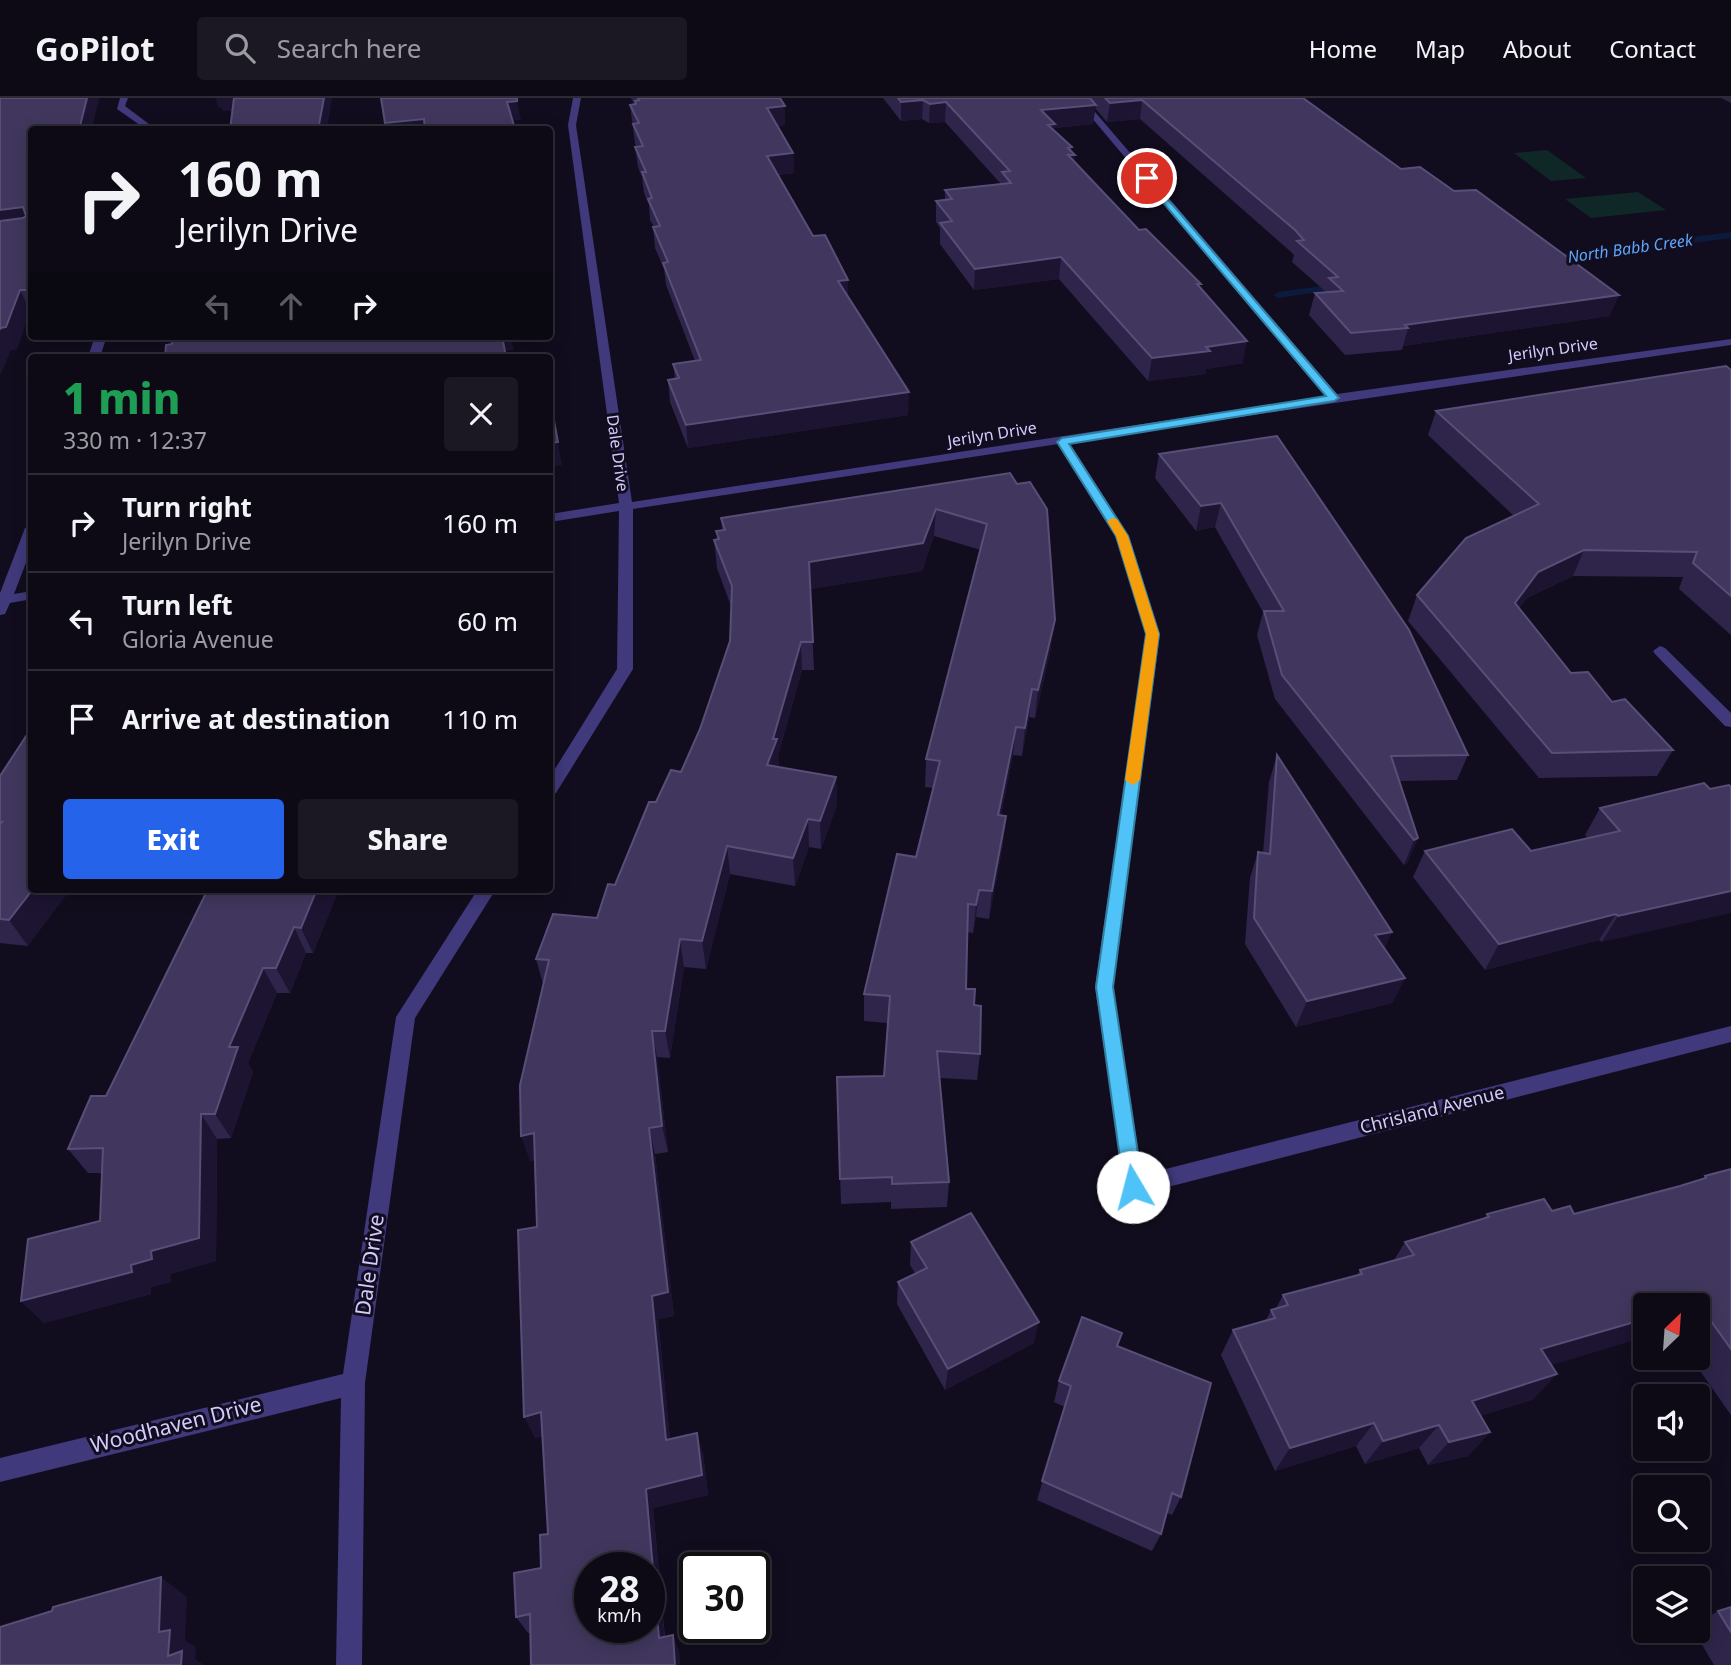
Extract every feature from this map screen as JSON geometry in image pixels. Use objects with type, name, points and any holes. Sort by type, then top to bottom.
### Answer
[{"type":"street","points":[[124,98],[120,107],[147,126]]},
{"type":"street","name":"Dale Drive","points":[[553,784],[625,669],[626,507],[572,125],[577,98]]},
{"type":"street","points":[[1079,98],[1334,398]]},
{"type":"street","points":[[1724,343],[1731,353]]},
{"type":"street","name":"Jerilyn Drive","points":[[553,518],[1062,442],[1334,398],[1724,343]]},
{"type":"street","name":"Chrisland Avenue","points":[[1062,442],[1122,536],[1153,634],[1104,987],[1133,1187],[1731,1034]]},
{"type":"street","points":[[2,603],[28,538]]},
{"type":"street","points":[[2,603],[28,596]]},
{"type":"street","points":[[1660,651],[1731,722]]},
{"type":"street","name":"Dale Drive","points":[[349,1665],[353,1383],[406,1017],[484,893]]},
{"type":"street","name":"Woodhaven Drive","points":[[0,1470],[353,1383]]},
{"type":"green space","points":[[1547,150],[1586,178],[1551,181],[1514,153]]},
{"type":"green space","points":[[1638,192],[1666,210],[1591,218],[1565,199]]},
{"type":"building","points":[[0,98],[87,98],[80,126],[28,126],[28,286],[26,290],[20,290],[6,327],[0,329],[0,221],[26,216],[23,207],[0,210]]},
{"type":"building","points":[[234,98],[324,98],[319,126],[230,126]]},
{"type":"building","points":[[381,98],[517,98],[517,101],[507,102],[514,126],[425,126],[424,119],[385,123]]},
{"type":"building","points":[[638,98],[780,98],[785,106],[767,108],[793,153],[767,156],[813,236],[825,235],[848,280],[838,281],[909,392],[686,425],[668,380],[679,378],[673,364],[701,360],[663,263],[668,262],[653,227],[660,226],[648,199],[652,198],[642,172],[646,172],[635,147],[643,146],[633,124],[639,123],[630,105],[636,104]]},
{"type":"building","points":[[898,98],[1090,98],[1096,105],[1041,110],[1055,124],[1048,125],[1072,147],[1068,148],[1075,155],[1068,155],[1139,230],[1146,229],[1201,284],[1197,284],[1247,341],[1206,347],[1210,351],[1152,358],[1061,257],[975,269],[940,223],[952,221],[936,201],[952,199],[945,190],[1011,183],[1002,172],[1010,171],[946,102],[901,102]]},
{"type":"building","points":[[1105,98],[1303,98],[1401,169],[1420,167],[1454,191],[1476,190],[1619,295],[1405,325],[1408,328],[1351,333],[1315,293],[1343,291],[1329,278],[1338,277],[1297,241],[1304,240],[1295,230],[1142,100],[1110,103]]},
{"type":"building","points":[[172,340],[503,340],[505,354],[165,354],[166,345],[172,344]]},
{"type":"building","points":[[1726,366],[1731,370],[1731,596],[1693,563],[1697,552],[1584,550],[1538,572],[1515,603],[1571,673],[1588,672],[1612,702],[1625,699],[1673,750],[1552,753],[1417,595],[1466,538],[1539,504],[1436,411]]},
{"type":"building","points":[[553,416],[558,442],[553,443]]},
{"type":"building","points":[[1277,436],[1409,630],[1468,755],[1391,756],[1418,838],[1414,840],[1282,675],[1264,611],[1284,611],[1221,503],[1201,506],[1159,454]]},
{"type":"building","points":[[1010,473],[1017,484],[1030,482],[1047,509],[1055,620],[1038,690],[1032,689],[1025,728],[1016,727],[998,815],[1006,816],[992,891],[979,890],[976,905],[968,904],[966,989],[975,989],[974,1005],[981,1006],[980,1054],[937,1051],[949,1182],[892,1184],[892,1177],[840,1179],[837,1077],[884,1076],[890,996],[864,994],[897,854],[916,857],[940,761],[926,759],[987,524],[936,509],[923,543],[809,562],[813,642],[801,642],[773,739],[777,739],[767,765],[836,777],[820,821],[808,819],[793,858],[727,846],[702,941],[680,939],[665,1031],[652,1031],[662,1126],[649,1128],[668,1292],[652,1296],[666,1440],[697,1433],[702,1475],[646,1489],[651,1552],[574,1552],[574,1643],[665,1643],[665,1637],[673,1635],[675,1665],[531,1665],[530,1614],[516,1617],[514,1573],[541,1568],[540,1535],[548,1534],[541,1412],[524,1417],[518,1230],[537,1227],[534,1133],[521,1136],[520,1085],[549,960],[536,959],[553,914],[597,918],[608,884],[615,885],[649,802],[656,802],[671,770],[681,772],[700,729],[730,641],[732,586],[714,540],[719,539],[716,531],[725,530],[721,518]]},
{"type":"building","points":[[28,733],[30,893],[9,920],[0,919],[0,776]]},
{"type":"building","points":[[1277,755],[1392,932],[1375,935],[1405,978],[1307,1001],[1254,918],[1258,852],[1270,854]]},
{"type":"building","points":[[1704,783],[1710,789],[1729,785],[1731,787],[1731,891],[1618,916],[1616,914],[1499,944],[1425,851],[1512,829],[1531,851],[1620,831],[1600,808]]},
{"type":"building","points":[[206,893],[315,893],[301,928],[294,927],[276,968],[263,968],[229,1047],[238,1047],[215,1114],[201,1114],[199,1238],[151,1251],[152,1259],[131,1265],[132,1272],[21,1301],[28,1239],[100,1221],[103,1148],[68,1149],[91,1096],[106,1096]]},
{"type":"building","points":[[1731,1169],[1731,1349],[1710,1320],[1710,1293],[1633,1293],[1633,1322],[1541,1349],[1557,1374],[1472,1401],[1490,1432],[1449,1442],[1439,1425],[1383,1441],[1374,1423],[1290,1448],[1233,1330],[1275,1318],[1271,1310],[1288,1305],[1283,1295],[1362,1274],[1360,1270],[1414,1255],[1405,1242],[1489,1217],[1487,1214],[1544,1199],[1552,1211],[1570,1206],[1574,1214],[1680,1186],[1706,1178],[1705,1176]]},
{"type":"building","points":[[971,1213],[1039,1322],[948,1369],[898,1282],[927,1268],[911,1242]]},
{"type":"building","points":[[1082,1317],[1122,1333],[1117,1346],[1211,1383],[1181,1497],[1172,1493],[1161,1534],[1042,1481],[1071,1386],[1059,1381]]},
{"type":"building","points":[[161,1577],[159,1632],[170,1630],[168,1656],[182,1651],[181,1665],[0,1665],[0,1627],[52,1611],[53,1607]]},
{"type":"building","points":[[1731,1607],[1731,1632],[1718,1611]]},
{"type":"waterway","name":"North Babb Creek","points":[[1546,259],[1731,235]]},
{"type":"waterway","name":"North Babb Creek","points":[[1278,295],[1343,286]]},
{"type":"slow traffic","points":[[1113,521],[1122,536],[1153,634],[1133,780]]},
{"type":"route","points":[[1133,1187],[1104,987],[1153,634],[1122,536],[1062,442],[1334,398],[1147,178]]}]
